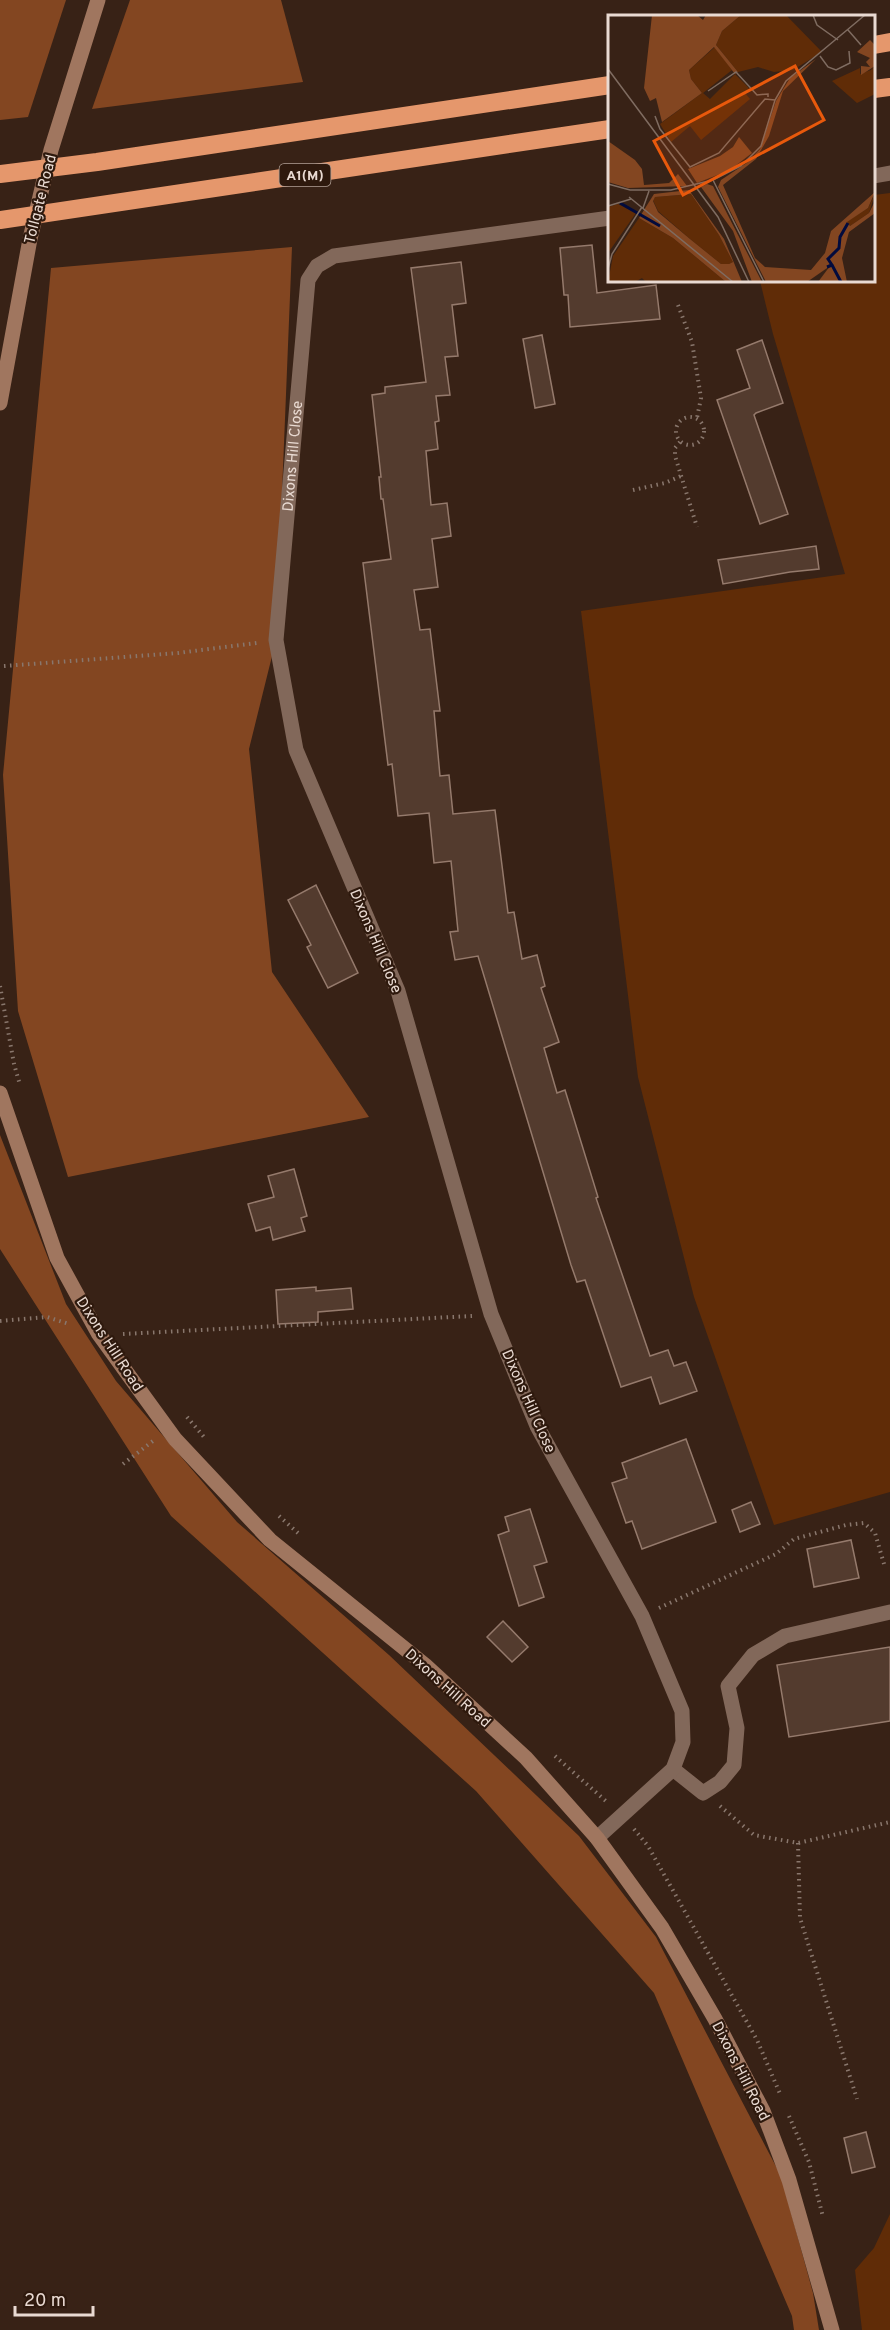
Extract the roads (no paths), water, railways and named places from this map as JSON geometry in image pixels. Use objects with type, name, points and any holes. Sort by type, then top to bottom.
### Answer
[{"type":"highway","points":[[875,45],[890,42]]},
{"type":"highway","points":[[0,174],[97,162],[608,85]]},
{"type":"highway","points":[[875,89],[890,87]]},
{"type":"highway","name":"A1(M)","points":[[0,220],[608,129]]},
{"type":"street","name":"Tollgate Road","points":[[0,403],[32,228],[75,67],[98,0]]},
{"type":"street","points":[[875,176],[890,173]]},
{"type":"street","name":"Dixons Hill Close","points":[[597,1839],[673,1769],[683,1742],[682,1711],[642,1616],[537,1426],[491,1314],[398,991],[296,750],[276,640],[308,280],[317,266],[333,256],[608,218]]},
{"type":"street","name":"Dixons Hill Road","points":[[0,1094],[57,1258],[98,1333],[168,1430],[270,1540],[425,1665],[526,1758],[597,1839],[662,1928],[715,2019],[763,2111],[789,2180],[832,2330]]},
{"type":"street","points":[[673,1769],[703,1792],[720,1782],[734,1765],[737,1728],[728,1686],[753,1655],[785,1636],[890,1612]]}]
